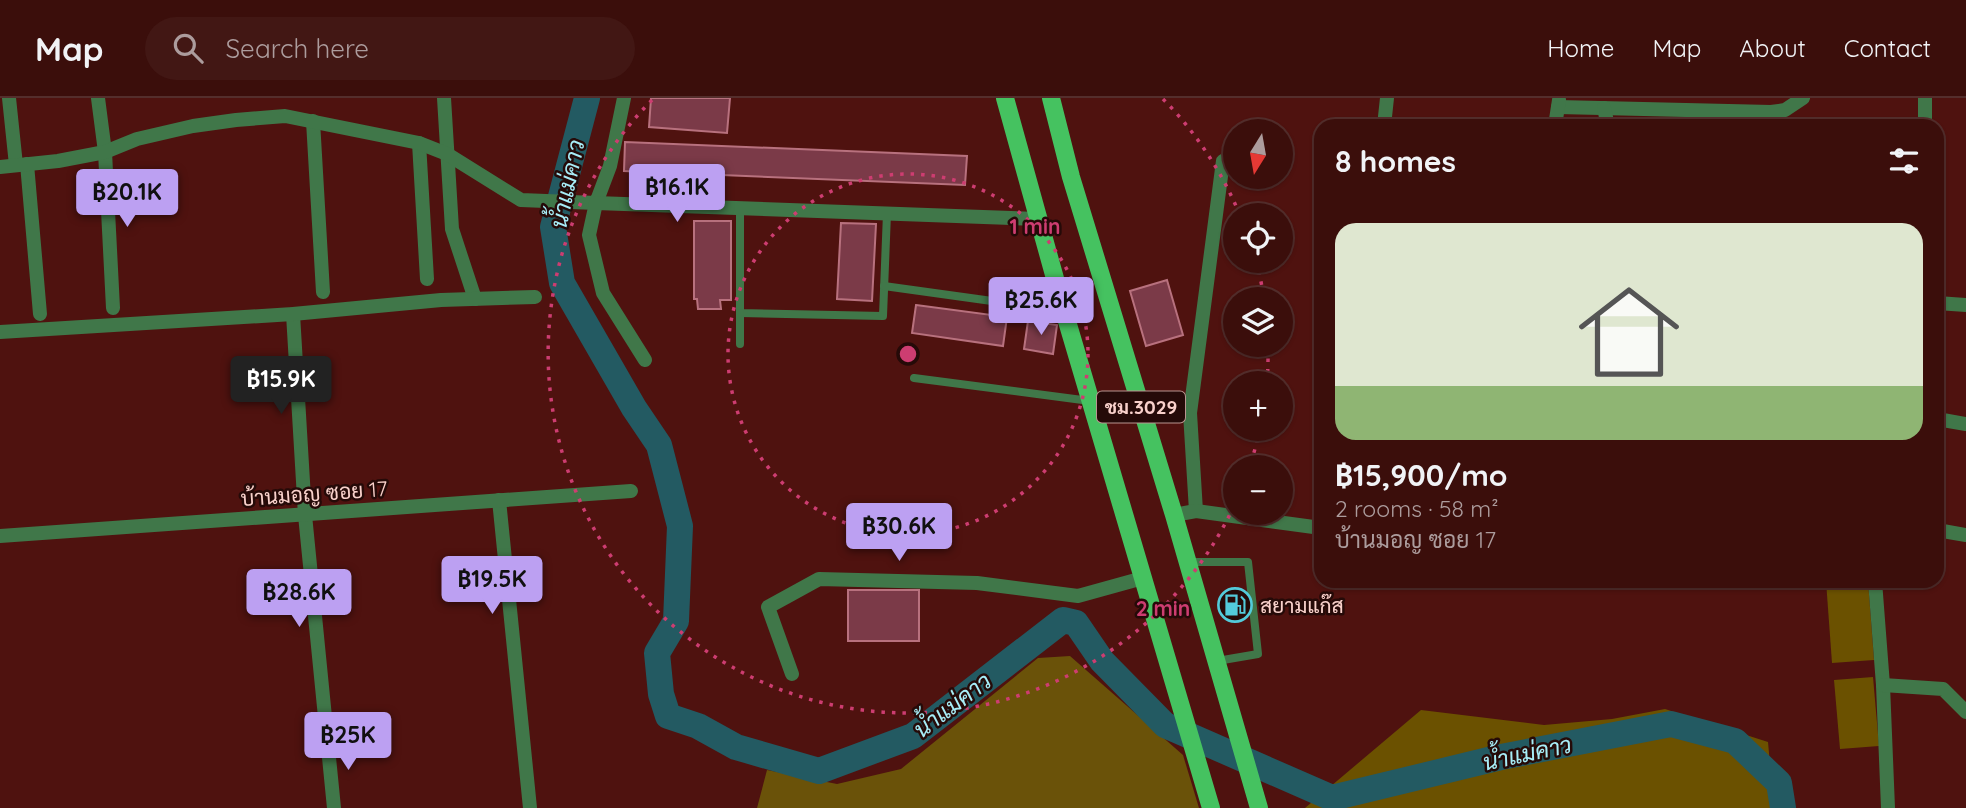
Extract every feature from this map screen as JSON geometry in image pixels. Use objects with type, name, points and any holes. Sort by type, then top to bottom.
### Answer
[{"type":"main road","name":"ชม.3029","points":[[1005,98],[1209,800]]},
{"type":"main road","name":"ชม.3029","points":[[1051,98],[1071,177],[1188,562],[1258,806]]},
{"type":"street","points":[[9,98],[21,165],[40,314]]},
{"type":"street","points":[[98,98],[105,152],[113,308]]},
{"type":"street","points":[[444,98],[452,229],[475,299]]},
{"type":"street","points":[[624,98],[610,166],[590,203],[589,235],[603,293],[645,360]]},
{"type":"street","points":[[1385,119],[1387,98]]},
{"type":"street","points":[[1558,102],[1604,108],[1771,112],[1785,110],[1803,98]]},
{"type":"street","points":[[1925,98],[1925,119]]},
{"type":"street","points":[[1604,108],[1606,119]]},
{"type":"street","points":[[1785,110],[1786,119]]},
{"type":"street","points":[[0,167],[58,161],[105,152],[137,139],[214,123],[285,116],[419,143],[447,153],[521,200],[1038,219]]},
{"type":"street","points":[[313,121],[323,292]]},
{"type":"street","points":[[419,143],[427,279]]},
{"type":"street","points":[[1196,511],[1190,414],[1223,161]]},
{"type":"street","points":[[0,332],[293,314],[441,300],[535,297]]},
{"type":"street","points":[[1944,303],[1966,305]]},
{"type":"street","points":[[293,314],[305,515],[334,808]]},
{"type":"street","points":[[1944,420],[1966,424]]},
{"type":"street","name":"บ้านมอญ ซอย 17","points":[[0,536],[631,491]]},
{"type":"street","points":[[499,500],[530,808]]},
{"type":"street","points":[[1174,515],[1196,511],[1314,527]]},
{"type":"street","points":[[1944,531],[1966,534]]},
{"type":"street","points":[[792,674],[768,607],[820,579],[976,583],[1078,596],[1143,578]]},
{"type":"street","points":[[1876,588],[1888,808]]},
{"type":"street","points":[[1883,685],[1943,689],[1966,712]]},
{"type":"lane","points":[[740,209],[740,344]]},
{"type":"lane","points":[[740,313],[883,316],[887,214]]},
{"type":"lane","points":[[884,286],[1065,311]]},
{"type":"lane","points":[[914,377],[1093,402]]},
{"type":"lane","points":[[1188,562],[1248,562],[1258,654],[1217,661]]},
{"type":"shaded area","points":[[1827,588],[1869,588],[1874,660],[1832,663]]},
{"type":"shaded area","points":[[1070,656],[1183,755],[1199,808],[757,808],[767,770],[837,784],[901,769],[1038,658]]},
{"type":"shaded area","points":[[1873,677],[1879,746],[1840,749],[1834,680]]},
{"type":"shaded area","points":[[1665,709],[1768,742],[1774,808],[1305,808],[1421,710],[1544,725],[1612,719]]},
{"type":"building","points":[[651,98],[730,98],[727,133],[649,127]]},
{"type":"building","points":[[625,142],[967,156],[965,185],[624,171]]},
{"type":"building","points":[[694,221],[731,221],[731,300],[720,300],[721,309],[698,309],[697,299],[694,299]]},
{"type":"building","points":[[841,223],[876,224],[872,301],[837,299]]},
{"type":"building","points":[[1167,280],[1183,335],[1146,346],[1130,291]]},
{"type":"building","points":[[916,305],[1007,317],[1003,346],[912,333]]},
{"type":"building","points":[[1028,321],[1057,325],[1053,354],[1024,349]]},
{"type":"building","points":[[848,590],[919,590],[919,641],[848,641]]},
{"type":"waterway","name":"น้ำแม่คาว","points":[[587,98],[553,227],[562,283],[634,408],[659,445],[680,526],[676,621],[657,653],[661,694],[668,716],[698,726],[736,747],[819,771],[913,736],[1063,620],[1076,623],[1102,661],[1165,725],[1332,798],[1501,757],[1671,724],[1735,741],[1779,783],[1783,808]]},
{"type":"place","name":"สยามแก๊ส","points":[[1235,605]]}]
